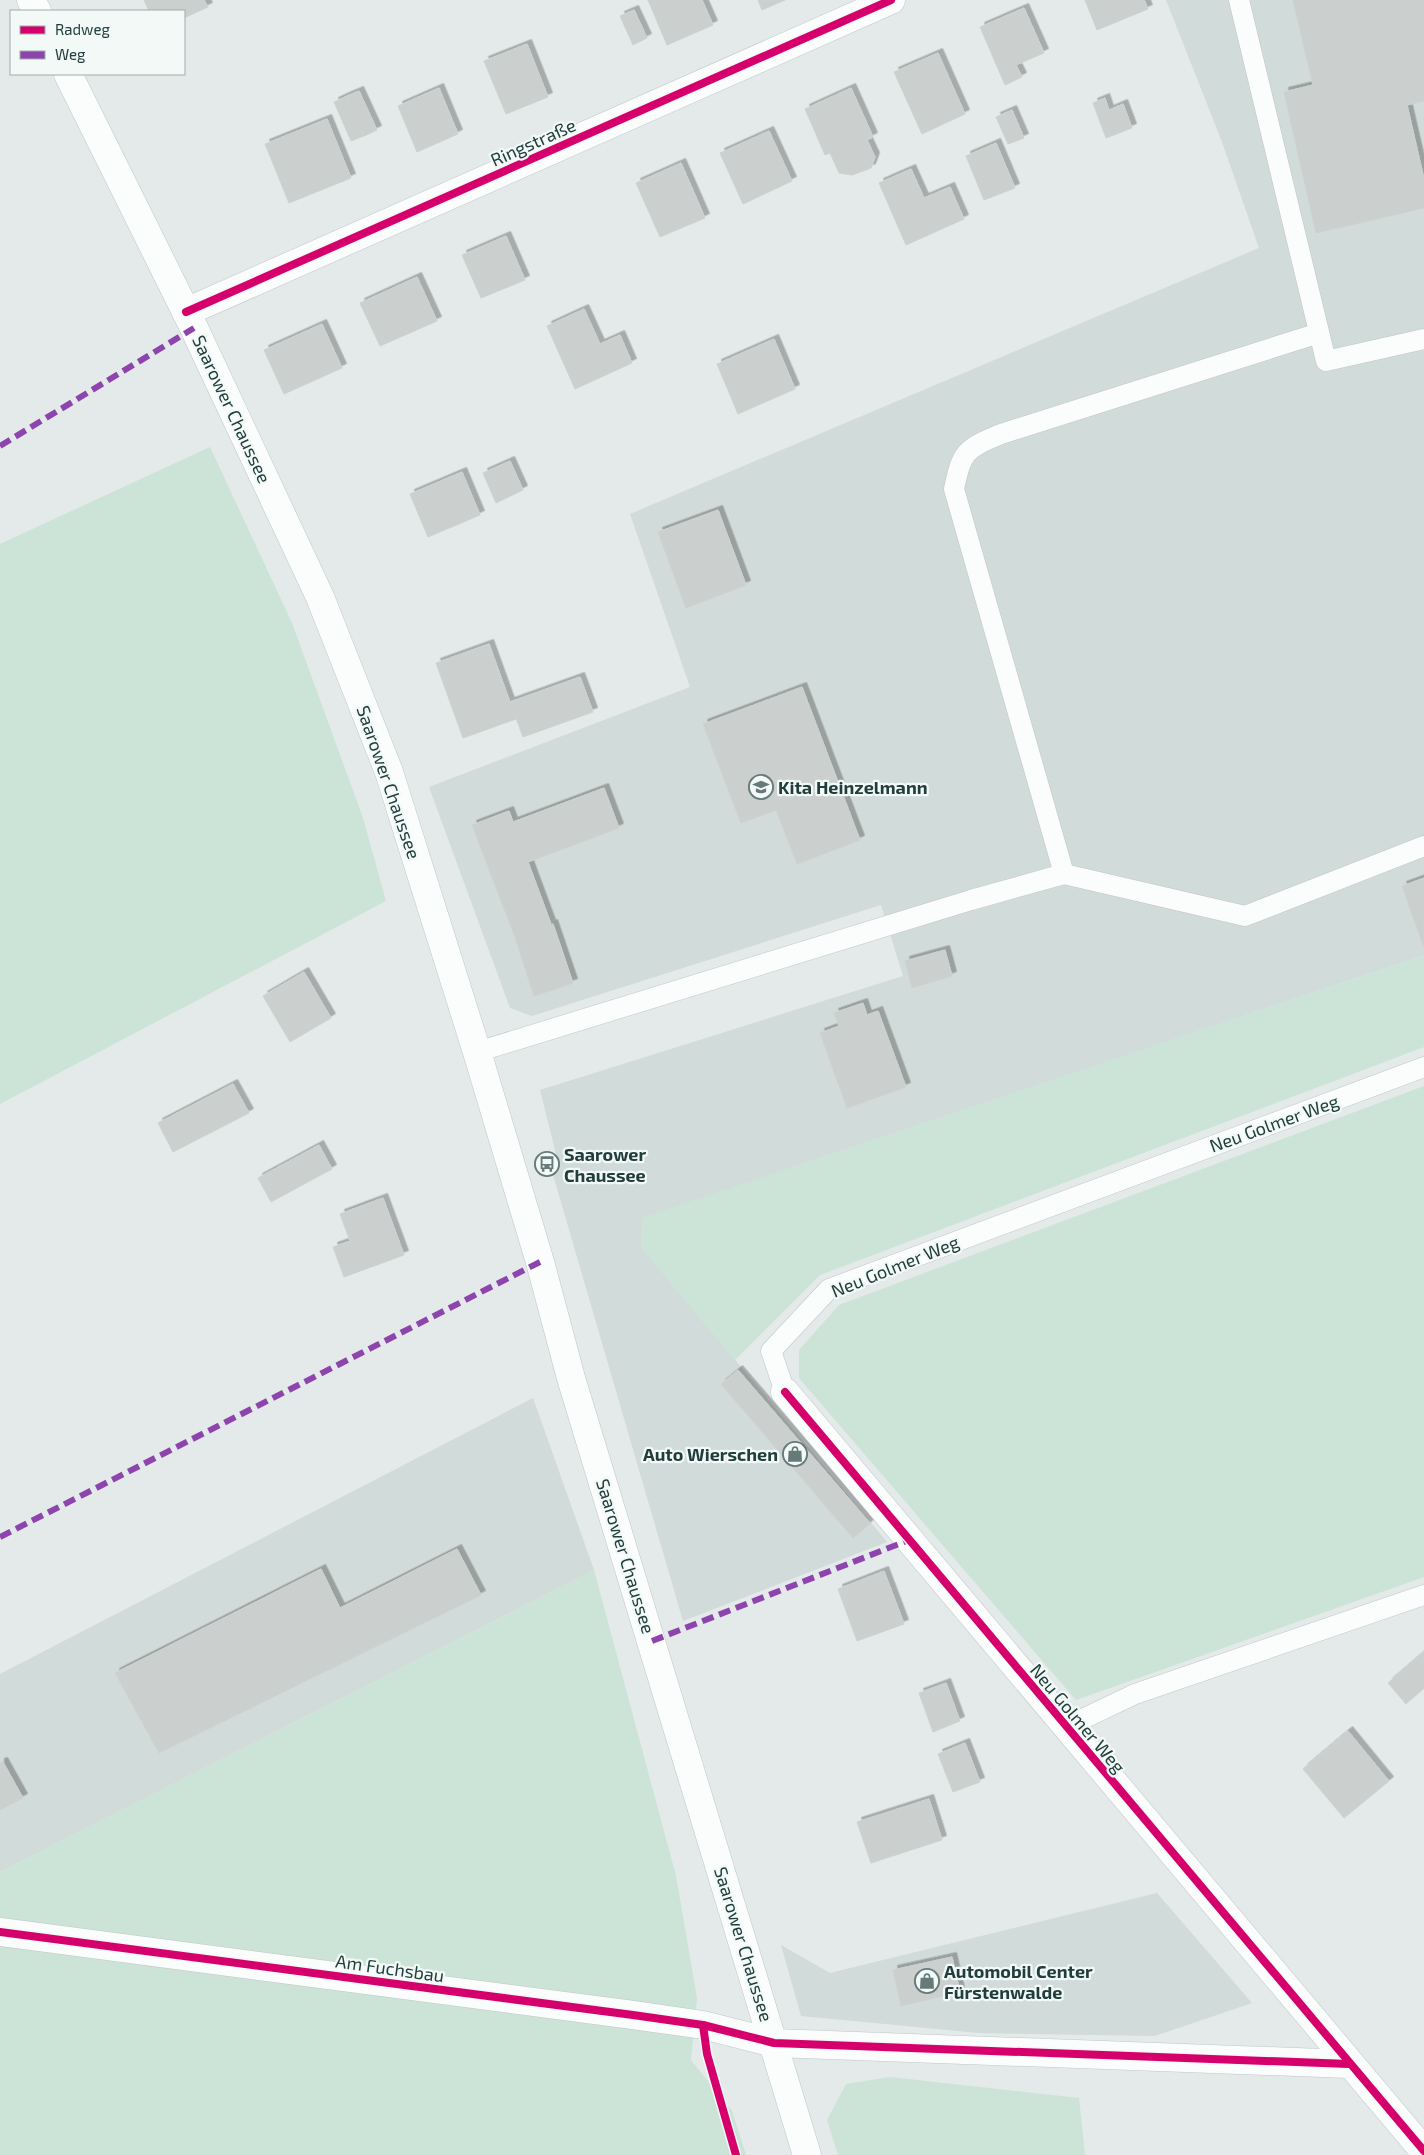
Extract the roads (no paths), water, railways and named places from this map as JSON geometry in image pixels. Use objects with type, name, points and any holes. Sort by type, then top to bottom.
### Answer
[{"type":"street","name":"Ringstraße","points":[[186,312],[891,0]]},
{"type":"street","name":"Saarower Chaussee","points":[[68,75],[186,312],[316,588],[389,772],[478,1052],[540,1262],[571,1378],[807,2155]]},
{"type":"street","name":"Neu Golmer Weg","points":[[785,1392],[1424,2151]]},
{"type":"street","name":"Am Fuchsbau","points":[[0,1932],[702,2025],[774,2043]]},
{"type":"street","points":[[774,2043],[1349,2064]]},
{"type":"lane","points":[[1239,0],[1326,361],[1424,339]]},
{"type":"lane","points":[[1064,874],[954,489],[959,464],[973,446],[1000,434],[1319,334]]},
{"type":"lane","points":[[478,1052],[971,900],[1064,874],[1245,916],[1424,846]]},
{"type":"lane","name":"Neu Golmer Weg","points":[[785,1392],[771,1351],[829,1289],[1424,1067]]},
{"type":"lane","points":[[1066,1727],[1135,1694],[1424,1595]]},
{"type":"place","name":"Kita Heinzelmann","points":[[761,787]]},
{"type":"place","name":"Saarower Chaussee","points":[[547,1164]]},
{"type":"place","name":"Auto Wierschen","points":[[795,1454]]},
{"type":"place","name":"Automobil Center Fürstenwalde","points":[[927,1981]]}]
